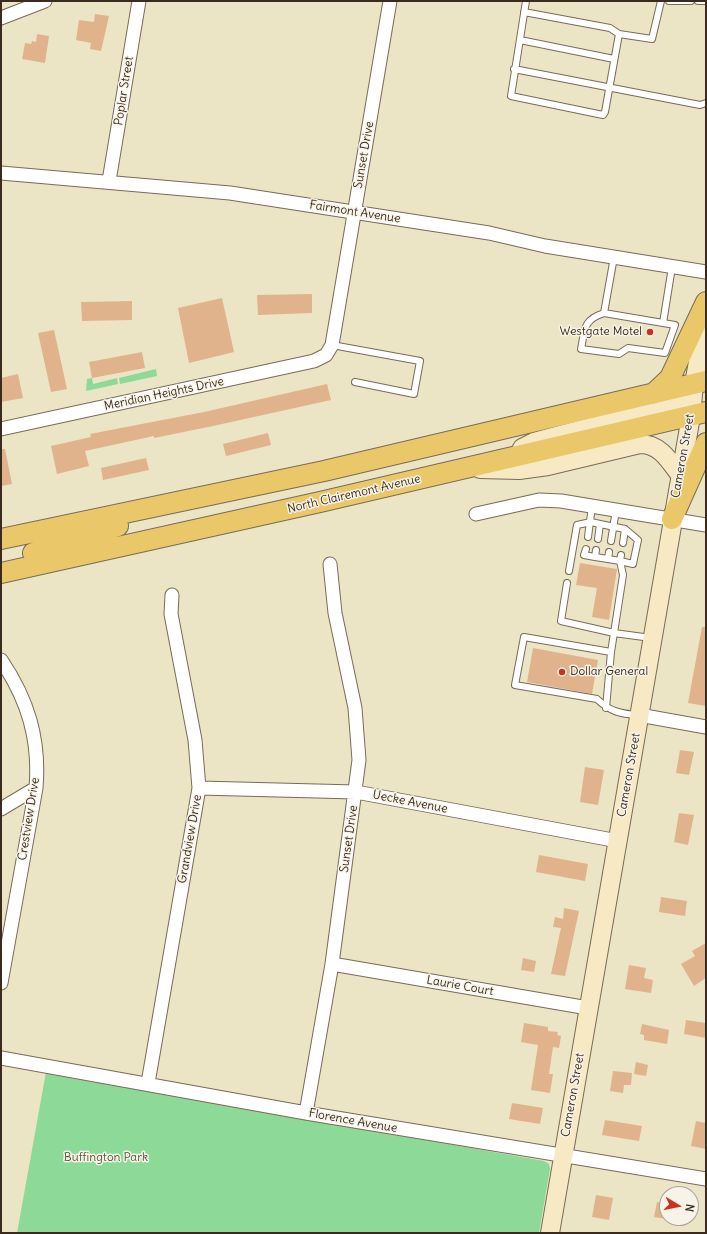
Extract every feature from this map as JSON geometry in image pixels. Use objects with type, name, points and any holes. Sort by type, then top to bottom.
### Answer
[{"type":"main road","points":[[653,394],[672,375],[706,302]]},
{"type":"main road","name":"Cameron Street","points":[[550,1233],[640,715],[680,474],[698,414],[706,317]]},
{"type":"main road","points":[[1,539],[170,504],[700,383]]},
{"type":"main road","points":[[486,464],[534,442],[605,423],[675,407],[700,383]]},
{"type":"main road","points":[[698,414],[698,406],[706,401]]},
{"type":"main road","name":"North Clairemont Avenue","points":[[1,573],[486,464],[698,414]]},
{"type":"main road","points":[[672,519],[706,443]]},
{"type":"main road","points":[[467,468],[519,470],[548,466],[640,444],[649,444],[666,455],[680,474]]},
{"type":"main road","points":[[1,561],[79,540],[170,504]]},
{"type":"street","points":[[1,18],[45,1]]},
{"type":"street","name":"Poplar Street","points":[[110,181],[140,1]]},
{"type":"street","name":"Sunset Drive","points":[[329,350],[390,1]]},
{"type":"street","name":"Fairmont Avenue","points":[[1,173],[110,181],[230,193],[488,234],[545,246],[706,272]]},
{"type":"street","name":"Meridian Heights Drive","points":[[1,429],[314,361],[329,350]]},
{"type":"street","points":[[476,514],[539,500],[561,501],[706,525]]},
{"type":"street","name":"Sunset Drive","points":[[306,1113],[332,964],[356,792],[359,760],[355,708],[335,613],[330,564]]},
{"type":"street","name":"Grandview Drive","points":[[148,1083],[199,788],[195,740],[170,614],[172,595]]},
{"type":"street","name":"Crestview Drive","points":[[1,660],[17,688],[29,714],[37,746],[38,766],[36,788],[1,983]]},
{"type":"street","points":[[640,715],[706,727]]},
{"type":"street","points":[[1,809],[36,788]]},
{"type":"street","name":"Uecke Avenue","points":[[199,788],[356,792],[618,841]]},
{"type":"street","name":"Laurie Court","points":[[332,964],[588,1008]]},
{"type":"street","name":"Florence Avenue","points":[[1,1058],[148,1083],[306,1113],[706,1179]]},
{"type":"lane","points":[[526,1],[510,93],[514,98],[603,115],[605,112],[619,34]]},
{"type":"lane","points":[[524,12],[610,28],[619,34],[652,39],[661,1]]},
{"type":"lane","points":[[669,1],[691,1]]},
{"type":"lane","points":[[698,1],[706,2]]},
{"type":"lane","points":[[520,40],[614,59]]},
{"type":"lane","points":[[514,69],[700,105],[706,103]]},
{"type":"lane","points":[[604,313],[614,257]]},
{"type":"lane","points":[[663,323],[672,266]]},
{"type":"lane","points":[[604,313],[663,323],[675,325],[665,353],[628,348],[619,354],[581,348],[585,325],[593,317],[604,313]]},
{"type":"lane","points":[[329,350],[420,361],[414,394],[355,382]]},
{"type":"lane","points":[[588,537],[592,506]]},
{"type":"lane","points":[[611,541],[616,510]]},
{"type":"lane","points":[[569,571],[572,552],[577,525],[590,522],[614,526],[625,529],[638,540],[633,564],[621,558],[608,559],[595,557],[585,552],[572,552]]},
{"type":"lane","points":[[598,539],[600,524]]},
{"type":"lane","points":[[623,543],[625,529]]},
{"type":"lane","points":[[595,557],[596,550]]},
{"type":"lane","points":[[608,559],[609,552]]},
{"type":"lane","points":[[606,708],[611,652],[623,575],[621,558]]},
{"type":"lane","points":[[567,583],[561,621],[614,633],[652,639]]},
{"type":"lane","points":[[611,652],[524,637],[515,685],[597,699],[606,708],[628,714],[640,715]]},
{"type":"green space","points":[[156,369],[157,376],[120,384],[119,378]]},
{"type":"green space","points":[[92,378],[93,384],[117,378],[118,384],[86,391],[87,379]]},
{"type":"green space","name":"Buffington Park","points":[[46,1072],[544,1161],[549,1164],[550,1169],[539,1233],[17,1233]]},
{"type":"building","points":[[95,14],[109,16],[101,51],[90,49],[91,43],[76,40],[79,20],[94,22]]},
{"type":"building","points":[[37,34],[49,36],[45,63],[22,59],[25,43],[31,44],[32,41],[36,42]]},
{"type":"building","points":[[312,294],[312,313],[258,315],[257,295]]},
{"type":"building","points":[[222,298],[234,352],[189,363],[178,308]]},
{"type":"building","points":[[132,301],[132,320],[82,321],[81,302]]},
{"type":"building","points":[[54,330],[67,389],[51,392],[38,333]]},
{"type":"building","points":[[142,352],[145,368],[92,378],[89,362]]},
{"type":"building","points":[[18,374],[23,398],[1,402],[1,378]]},
{"type":"building","points":[[327,384],[331,400],[213,426],[154,438],[154,436],[85,451],[89,466],[57,474],[51,446],[91,437],[90,434],[204,412]]},
{"type":"building","points":[[268,433],[271,445],[226,456],[223,444]]},
{"type":"building","points":[[1,449],[5,449],[12,484],[1,486]]},
{"type":"building","points":[[146,458],[149,470],[103,480],[101,468]]},
{"type":"building","points":[[580,563],[617,569],[609,620],[592,617],[597,588],[576,585]]},
{"type":"building","points":[[702,627],[706,627],[706,706],[688,703]]},
{"type":"building","name":"Dollar General","points":[[533,648],[598,660],[592,694],[527,682]]},
{"type":"building","points":[[680,750],[694,752],[689,775],[676,773]]},
{"type":"building","points":[[585,767],[604,770],[598,805],[580,802]]},
{"type":"building","points":[[679,813],[694,815],[688,845],[674,842]]},
{"type":"building","points":[[539,855],[588,864],[585,881],[536,872]]},
{"type":"building","points":[[661,897],[687,901],[685,916],[659,912]]},
{"type":"building","points":[[564,908],[579,911],[565,976],[551,974],[561,928],[553,927],[555,917],[563,919]]},
{"type":"building","points":[[706,943],[706,978],[694,986],[681,964],[695,956],[692,951]]},
{"type":"building","points":[[523,958],[536,961],[534,972],[521,970]]},
{"type":"building","points":[[629,965],[646,968],[644,978],[653,980],[651,993],[625,989]]},
{"type":"building","points":[[686,1020],[706,1023],[706,1038],[684,1034]]},
{"type":"building","points":[[524,1023],[548,1027],[548,1031],[558,1032],[557,1035],[561,1036],[559,1048],[553,1047],[549,1074],[553,1074],[550,1093],[531,1090],[538,1045],[521,1042]]},
{"type":"building","points":[[642,1024],[669,1030],[667,1044],[644,1040],[644,1035],[640,1034]]},
{"type":"building","points":[[636,1062],[648,1065],[646,1076],[634,1074]]},
{"type":"building","points":[[613,1071],[632,1073],[631,1085],[624,1085],[623,1093],[610,1091]]},
{"type":"building","points":[[512,1103],[543,1108],[540,1124],[509,1119]]},
{"type":"building","points":[[605,1120],[642,1126],[639,1141],[602,1135]]},
{"type":"building","points":[[696,1121],[706,1123],[706,1149],[691,1146]]},
{"type":"building","points":[[596,1195],[613,1198],[609,1220],[592,1217]]},
{"type":"building","points":[[657,1202],[659,1202],[659,1218],[654,1217]]},
{"type":"place","name":"Westgate Motel","points":[[650,332]]},
{"type":"place","name":"Dollar General","points":[[562,672]]}]
